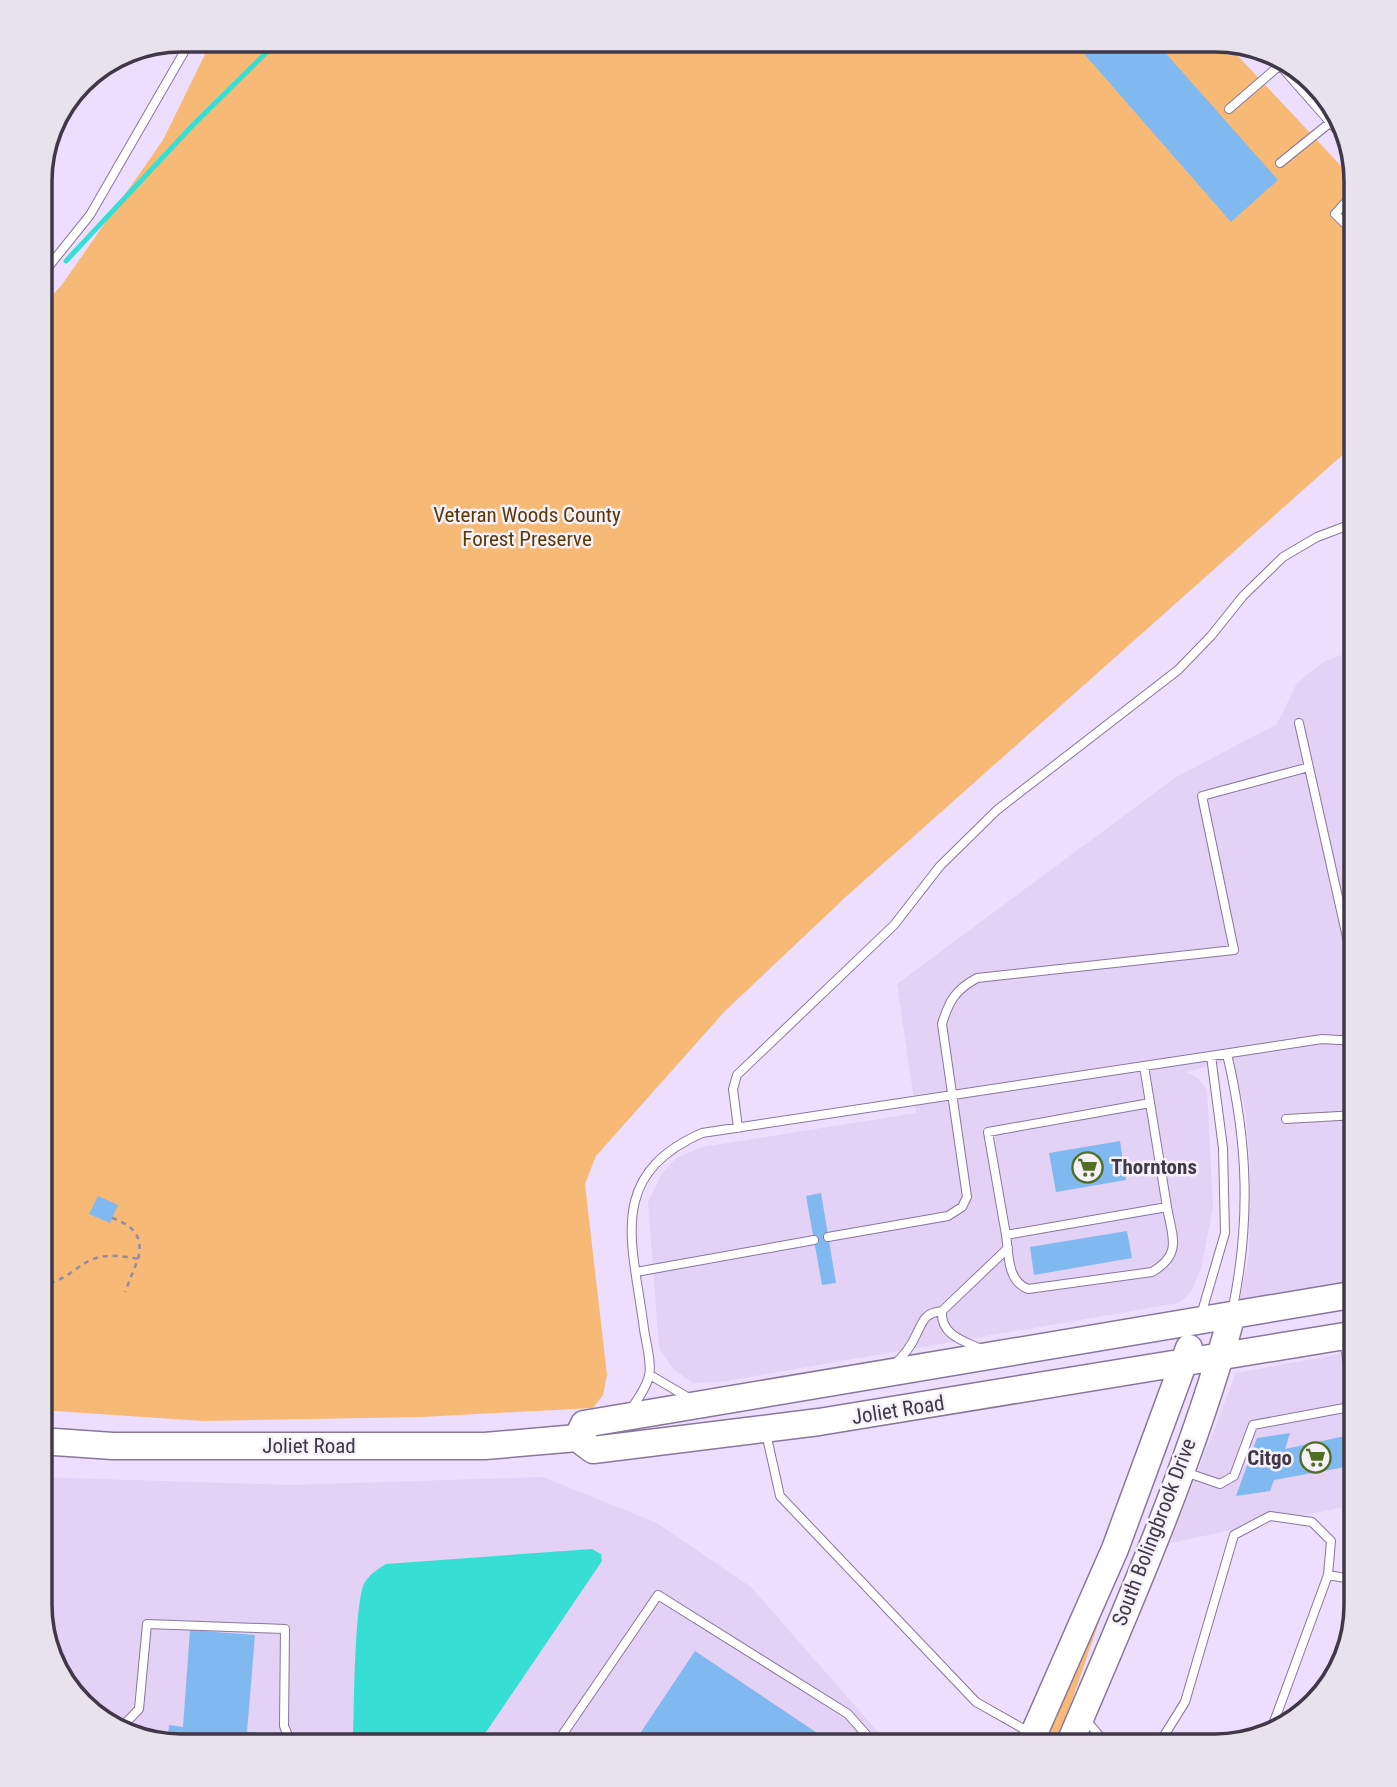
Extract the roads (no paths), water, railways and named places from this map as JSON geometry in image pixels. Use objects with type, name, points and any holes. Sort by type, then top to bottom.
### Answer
[{"type":"main road","name":"Joliet Road","points":[[577,1438],[584,1424],[704,1406],[992,1354],[1344,1296]]},
{"type":"main road","name":"South Bolingbrook Drive","points":[[1074,1734],[1179,1471],[1232,1315]]},
{"type":"main road","name":"South Bolingbrook Drive","points":[[1034,1734],[1115,1549],[1199,1320]]},
{"type":"main road","name":"Joliet Road","points":[[52,1442],[113,1446],[471,1446],[577,1438],[593,1450],[765,1430],[1344,1336]]},
{"type":"lane","points":[[53,261],[90,215],[184,52]]},
{"type":"lane","points":[[1229,109],[1276,68]]},
{"type":"lane","points":[[1298,83],[1316,101]]},
{"type":"lane","points":[[1280,163],[1330,123]]},
{"type":"lane","points":[[1344,204],[1335,214],[1344,223]]},
{"type":"lane","points":[[738,1128],[733,1089],[737,1075],[894,925],[940,866],[997,810],[1178,670],[1211,636],[1243,596],[1283,557],[1317,537],[1344,527]]},
{"type":"lane","points":[[1299,723],[1344,924]]},
{"type":"lane","points":[[828,1237],[948,1216],[962,1207],[967,1197],[942,1024],[948,1002],[960,987],[976,978],[1234,950],[1202,796],[1309,767]]},
{"type":"lane","points":[[625,1418],[650,1375],[630,1220],[636,1191],[652,1165],[674,1145],[702,1133],[1322,1040],[1344,1041]]},
{"type":"lane","points":[[1227,1054],[1238,1098],[1247,1166],[1240,1277],[1232,1315]]},
{"type":"lane","points":[[1199,1320],[1225,1233],[1223,1148],[1211,1056]]},
{"type":"lane","points":[[1144,1066],[1174,1250],[1168,1260],[1152,1272],[1028,1289],[1019,1286],[1012,1278],[988,1132],[1150,1103]]},
{"type":"lane","points":[[1286,1119],[1344,1116]]},
{"type":"lane","points":[[1006,1235],[1167,1206]]},
{"type":"lane","points":[[636,1272],[814,1240]]},
{"type":"lane","points":[[885,1373],[915,1339],[924,1317],[930,1312],[942,1311],[1008,1248]]},
{"type":"lane","points":[[942,1311],[941,1320],[951,1335],[992,1354]]},
{"type":"lane","points":[[650,1375],[704,1406]]},
{"type":"lane","points":[[1179,1471],[1220,1484],[1234,1476],[1252,1425],[1344,1408]]},
{"type":"lane","points":[[765,1430],[780,1496],[976,1702],[1021,1734]]},
{"type":"lane","points":[[1165,1734],[1185,1702],[1234,1535],[1270,1516],[1312,1522],[1331,1541],[1328,1575],[1275,1719]]},
{"type":"lane","points":[[1328,1575],[1344,1578]]},
{"type":"lane","points":[[563,1734],[658,1595],[848,1714],[866,1734]]},
{"type":"lane","points":[[127,1722],[139,1709],[147,1624],[285,1629],[284,1726],[287,1734]]},
{"type":"lane","points":[[1082,1715],[1098,1734]]},
{"type":"waterway","points":[[66,261],[192,126],[267,52]]},
{"type":"place","name":"Thorntons","points":[[1088,1167]]},
{"type":"place","name":"Citgo","points":[[1315,1458]]},
{"type":"park label","name":"Veteran Woods County Forest Preserve","points":[[527,527]]}]
